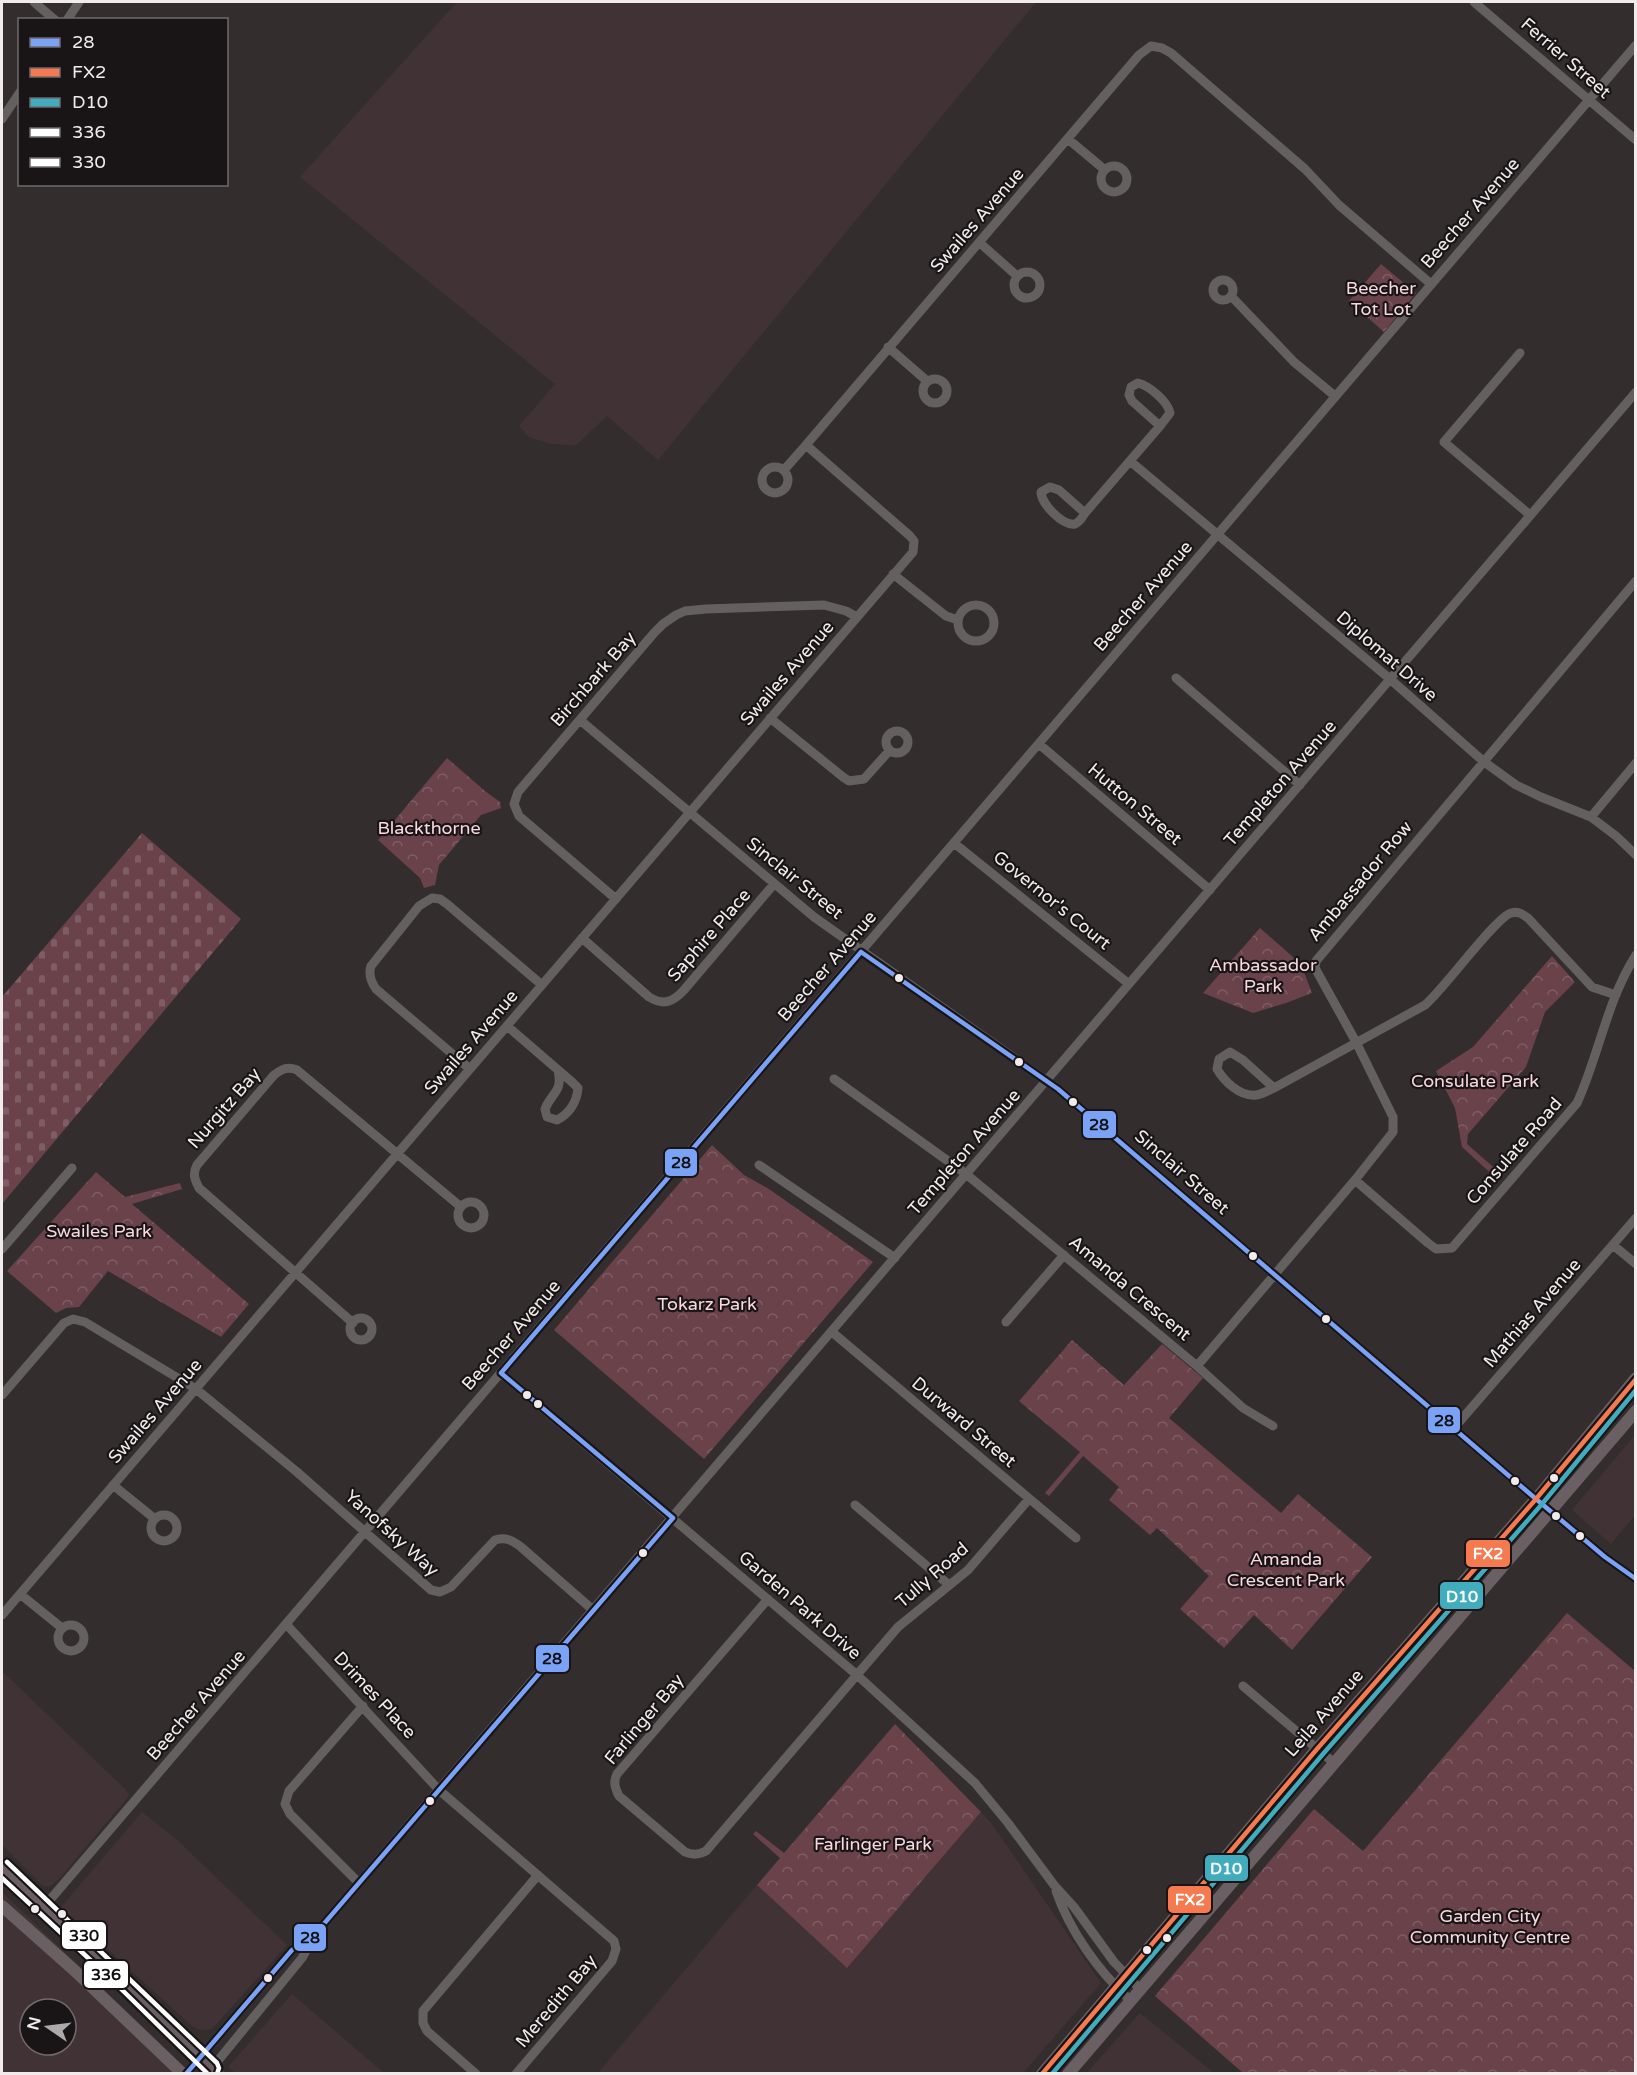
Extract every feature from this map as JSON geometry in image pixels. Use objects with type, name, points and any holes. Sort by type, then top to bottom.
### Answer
[{"type":"main road","name":"Leila Avenue","points":[[1042,2073],[1317,1749],[1536,1499],[1635,1378]]},
{"type":"main road","points":[[1068,2073],[1635,1411]]},
{"type":"main road","points":[[3,1871],[119,1977],[199,2056],[212,2072]]},
{"type":"main road","points":[[2,1905],[184,2073]]},
{"type":"street","points":[[34,2],[53,18]]},
{"type":"street","points":[[68,18],[79,2]]},
{"type":"street","name":"Ferrier Street","points":[[1474,2],[1635,140]]},
{"type":"street","name":"Beecher Avenue","points":[[44,1908],[1635,45]]},
{"type":"street","name":"Swailes Avenue","points":[[2,1615],[913,552],[914,541],[910,536],[806,445],[1139,55],[1151,46],[1171,53],[1305,169],[1348,212],[1431,284]]},
{"type":"street","points":[[2,119],[18,95]]},
{"type":"street","points":[[1068,139],[1105,170]]},
{"type":"street","points":[[980,243],[1017,276]]},
{"type":"street","points":[[1231,296],[1294,362],[1335,396]]},
{"type":"street","points":[[888,347],[927,381]]},
{"type":"street","points":[[1520,353],[1444,442],[1530,515]]},
{"type":"street","points":[[1085,513],[1059,490],[1050,487],[1041,492],[1041,499],[1045,505],[1063,521],[1073,524],[1079,522],[1085,513],[1160,426],[1170,413],[1167,405],[1144,385],[1138,383],[1131,387],[1129,395],[1132,401],[1160,426]]},
{"type":"street","name":"Templeton Avenue","points":[[212,2072],[302,1958],[316,1933],[1635,392]]},
{"type":"street","points":[[784,471],[806,445]]},
{"type":"street","name":"Diplomat Drive","points":[[1130,461],[1390,679],[1483,761],[1524,789],[1591,817],[1617,836],[1635,855]]},
{"type":"street","points":[[893,574],[946,616],[958,620]]},
{"type":"street","name":"Ambassador Row","points":[[1197,1366],[1390,1138],[1394,1126],[1393,1117],[1356,1042],[1317,973],[1316,961],[1635,581]]},
{"type":"street","name":"Birchbark Bay","points":[[616,899],[519,816],[514,804],[518,792],[663,624],[685,611],[824,605],[846,610],[856,617]]},
{"type":"street","points":[[975,605],[982,606],[992,615],[993,630],[985,639],[973,641],[962,635],[958,620],[964,609],[975,605]]},
{"type":"street","points":[[1176,678],[1300,785]]},
{"type":"street","points":[[770,718],[849,781],[864,779],[890,750]]},
{"type":"street","name":"Sinclair Street","points":[[580,720],[774,884],[861,952],[1047,1080],[1536,1499],[1635,1579]]},
{"type":"street","name":"Hutton Street","points":[[1039,744],[1210,890]]},
{"type":"street","points":[[1591,817],[1635,763]]},
{"type":"street","name":"Governor's Court","points":[[954,843],[1129,984]]},
{"type":"street","name":"Saphire Place","points":[[582,938],[650,998],[659,1003],[669,1002],[684,990],[774,884]]},
{"type":"street","points":[[470,1069],[376,989],[369,976],[370,966],[418,906],[432,898],[440,899],[542,985]]},
{"type":"street","points":[[1274,1088],[1243,1060],[1230,1053],[1219,1059],[1217,1069],[1222,1078],[1241,1093],[1256,1096],[1274,1088],[1425,1005],[1438,994],[1497,923],[1510,913],[1520,912],[1528,918],[1592,987],[1616,995]]},
{"type":"street","name":"Consulate Road","points":[[1355,1180],[1436,1249],[1452,1248],[1576,1103],[1587,1080],[1622,978],[1635,955]]},
{"type":"street","points":[[507,1026],[558,1070],[578,1088],[578,1096],[571,1109],[557,1120],[547,1117],[545,1109],[557,1091],[560,1081],[558,1070]]},
{"type":"street","name":"Nurgitz Bay","points":[[296,1272],[200,1188],[195,1181],[194,1171],[274,1075],[282,1069],[297,1070],[397,1154]]},
{"type":"street","name":"Amanda Crescent","points":[[834,1079],[966,1174],[1197,1366],[1243,1408],[1273,1426]]},
{"type":"street","points":[[397,1154],[461,1207]]},
{"type":"street","points":[[759,1165],[895,1258]]},
{"type":"street","points":[[2,1249],[72,1168]]},
{"type":"street","name":"Mathias Avenue","points":[[1454,1428],[1635,1218]]},
{"type":"street","points":[[1612,1245],[1635,1264]]},
{"type":"street","points":[[1006,1322],[1064,1255]]},
{"type":"street","points":[[296,1272],[353,1323]]},
{"type":"street","name":"Yanofsky Way","points":[[2,1395],[59,1327],[72,1319],[85,1322],[196,1389],[289,1464],[431,1590],[440,1592],[451,1587],[495,1540],[504,1537],[512,1540],[593,1610]]},
{"type":"street","name":"Durward Street","points":[[832,1332],[1076,1538]]},
{"type":"street","name":"Garden Park Drive","points":[[501,1372],[857,1675],[975,1783],[1126,1976],[1140,1989]]},
{"type":"street","points":[[113,1485],[155,1519]]},
{"type":"street","name":"Tully Road","points":[[857,1675],[898,1627],[968,1570],[1029,1499]]},
{"type":"street","points":[[855,1505],[948,1584]]},
{"type":"street","points":[[20,1594],[62,1628]]},
{"type":"street","points":[[2,1597],[10,1605]]},
{"type":"street","name":"Farlinger Bay","points":[[768,1599],[617,1774],[614,1781],[615,1790],[627,1803],[685,1852],[699,1854],[706,1851],[857,1675]]},
{"type":"street","name":"Drimes Place","points":[[286,1624],[439,1790]]},
{"type":"street","points":[[1243,1686],[1334,1763]]},
{"type":"street","points":[[359,1883],[290,1814],[285,1804],[290,1791],[363,1706]]},
{"type":"street","name":"Meredith Bay","points":[[439,1790],[611,1937],[616,1949],[612,1961],[516,2073]]},
{"type":"street","points":[[476,2073],[427,2031],[423,2023],[423,2012],[538,1875]]},
{"type":"street","name":"Garden Park Drive","points":[[1054,1885],[1064,1912],[1103,1973],[1130,2000]]},
{"type":"street","name":"Templeton Avenue","points":[[184,2073],[292,1950],[316,1933]]},
{"type":"shaded area","points":[[457,2],[1036,2],[658,460],[607,416],[576,445],[550,444],[529,437],[519,426],[555,384],[300,177]]},
{"type":"shaded area","points":[[1635,1435],[1635,1515],[1611,1544],[1572,1510]]},
{"type":"shaded area","points":[[2,1671],[126,1790],[129,1796],[58,1880],[50,1886],[44,1887],[2,1845]]},
{"type":"shaded area","points":[[142,1812],[176,1839],[287,1945],[212,2029],[202,2030],[193,2027],[61,1907]]},
{"type":"shaded area","points":[[981,1812],[992,1824],[1101,1983],[1023,2073],[597,2074],[757,1885],[847,1968]]},
{"type":"shaded area","points":[[4,1894],[179,2064],[177,2073],[2,2073],[2,1895]]},
{"type":"shaded area","points":[[292,1994],[384,2073],[235,2073],[228,2067]]},
{"type":"shaded area","points":[[1140,2013],[1214,2073],[1087,2073]]},
{"type":"green space","name":"Beecher Tot Lot","points":[[1381,264],[1416,293],[1384,332],[1349,301]]},
{"type":"green space","name":"Blackthorne","points":[[447,758],[500,802],[501,808],[481,815],[439,865],[435,885],[424,888],[420,878],[378,840]]},
{"type":"green space","points":[[142,833],[241,919],[2,1204],[2,997]]},
{"type":"green space","name":"Ambassador Park","points":[[1260,928],[1301,964],[1312,993],[1253,1013],[1203,993]]},
{"type":"green space","name":"Consulate Park","points":[[1552,956],[1575,982],[1545,1012],[1526,1067],[1468,1134],[1467,1144],[1500,1173],[1496,1178],[1462,1147],[1455,1108],[1436,1071],[1473,1047]]},
{"type":"green space","name":"Tokarz Park","points":[[712,1145],[744,1175],[769,1189],[873,1262],[704,1459],[554,1330]]},
{"type":"green space","name":"Swailes Park","points":[[96,1172],[125,1197],[180,1183],[182,1189],[132,1204],[249,1304],[221,1337],[108,1271],[79,1307],[66,1308],[56,1313],[7,1271]]},
{"type":"green space","name":"Amanda Crescent Park","points":[[1072,1340],[1124,1385],[1162,1344],[1203,1378],[1169,1418],[1281,1513],[1298,1494],[1372,1557],[1292,1650],[1254,1615],[1224,1648],[1180,1609],[1209,1576],[1157,1528],[1150,1535],[1109,1500],[1119,1487],[1083,1456],[1049,1496],[1045,1493],[1080,1452],[1019,1401]]},
{"type":"green space","name":"Garden City Community Centre","points":[[1567,1613],[1635,1671],[1635,2073],[1243,2073],[1155,1996],[1314,1809],[1363,1851]]},
{"type":"green space","name":"Farlinger Park","points":[[895,1724],[981,1812],[847,1968],[757,1885],[780,1858],[753,1834],[756,1831],[784,1853]]},
{"type":"transit line","name":"28","points":[[861,952],[1058,1089],[1536,1499],[1605,1557],[1636,1579]]},
{"type":"transit line","name":"28","points":[[501,1373],[861,952]]},
{"type":"transit line","name":"28","points":[[501,1373],[673,1518]]},
{"type":"transit line","name":"FX2","points":[[1042,2074],[1317,1749],[1536,1499],[1636,1379]]},
{"type":"transit line","name":"D10","points":[[1052,2074],[1323,1754],[1542,1504],[1636,1390]]},
{"type":"transit line","name":"28","points":[[186,2074],[292,1950],[316,1933],[673,1518]]},
{"type":"transit line","name":"330","points":[[7,1862],[217,2063],[219,2068],[217,2074]]},
{"type":"transit line","name":"336","points":[[2,1878],[114,1982],[207,2073]]}]
